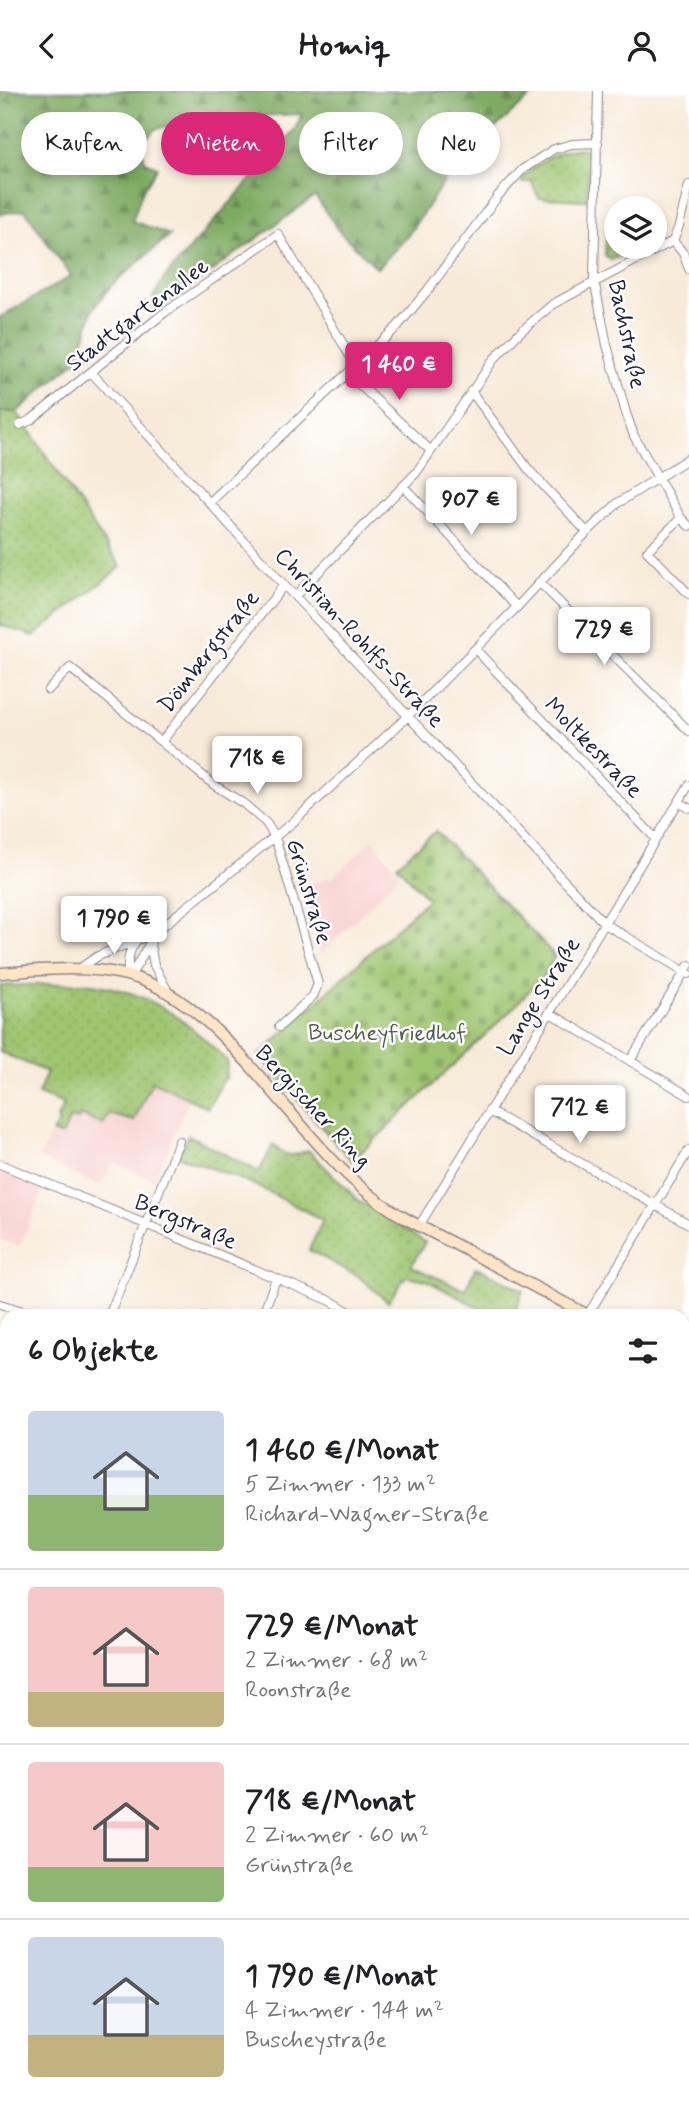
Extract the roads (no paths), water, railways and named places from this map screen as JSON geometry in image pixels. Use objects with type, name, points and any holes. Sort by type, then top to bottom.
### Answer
[{"type":"main road","name":"Bergischer Ring","points":[[0,973],[93,969],[129,976],[170,995],[198,1015],[233,1049],[344,1172],[371,1195],[419,1226],[575,1309]]},
{"type":"street","name":"Bachstraße","points":[[598,91],[594,280],[607,345],[634,436],[681,518],[689,526]]},
{"type":"street","points":[[211,502],[397,327],[428,291],[498,196],[523,169],[554,149],[572,144],[598,143]]},
{"type":"street","points":[[689,185],[673,241],[683,253],[689,269]]},
{"type":"street","points":[[679,226],[689,220]]},
{"type":"street","name":"Stadtgartenallee","points":[[20,425],[31,420],[164,313],[278,233],[356,366]]},
{"type":"street","name":"Dömbergstraße","points":[[295,596],[404,487],[494,359],[519,333],[553,303],[673,241]]},
{"type":"street","name":"Christian-Rohlfs-Straße","points":[[91,372],[284,585],[604,924],[688,970]]},
{"type":"street","points":[[348,374],[431,451]]},
{"type":"street","points":[[471,391],[529,470],[587,532]]},
{"type":"street","points":[[79,969],[98,956],[154,933],[275,838],[407,717],[618,503],[689,459]]},
{"type":"street","points":[[404,487],[517,607]]},
{"type":"street","points":[[681,518],[647,551],[689,594]]},
{"type":"street","points":[[539,582],[689,731]]},
{"type":"street","name":"Dömbergstraße","points":[[162,741],[284,585]]},
{"type":"street","name":"Moltkestraße","points":[[475,649],[656,839]]},
{"type":"street","name":"Grünstraße","points":[[48,689],[70,668],[213,784],[266,823],[275,838],[318,984],[313,996],[279,1027]]},
{"type":"street","name":"Lange Straße","points":[[419,1226],[689,785]]},
{"type":"street","points":[[679,802],[689,810]]},
{"type":"street","points":[[129,976],[138,967],[154,933]]},
{"type":"street","points":[[129,976],[127,965],[135,942]]},
{"type":"street","points":[[150,944],[154,965],[170,995]]},
{"type":"street","points":[[630,1061],[688,970]]},
{"type":"street","points":[[550,1013],[689,1097]]},
{"type":"street","points":[[489,1111],[689,1224]]},
{"type":"street","points":[[112,1309],[179,1141]]},
{"type":"street","points":[[592,1309],[689,1150]]},
{"type":"street","name":"Bergstraße","points":[[0,1164],[331,1301],[344,1309]]},
{"type":"street","points":[[265,1309],[276,1279]]},
{"type":"park label","name":"Buscheyfriedhof","points":[[387,1032]]}]
